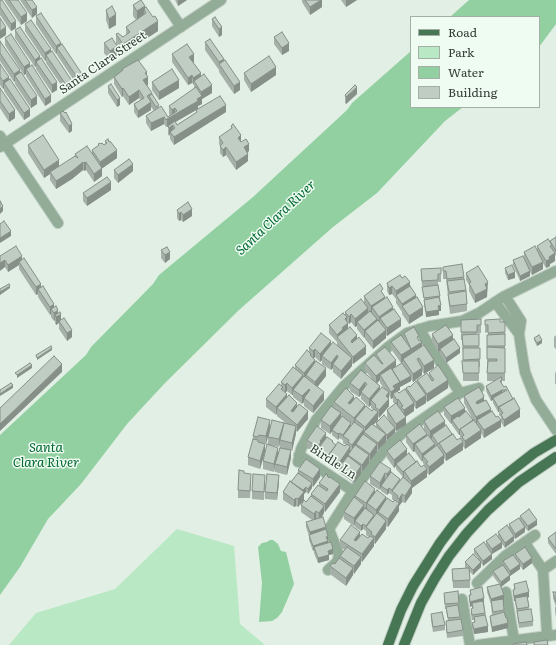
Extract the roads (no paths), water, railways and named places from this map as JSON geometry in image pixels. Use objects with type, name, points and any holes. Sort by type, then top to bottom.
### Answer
[{"type":"main road","points":[[388,645],[401,610],[413,586],[440,543],[456,523],[497,481],[556,440]]},
{"type":"main road","points":[[404,645],[421,603],[435,578],[449,556],[467,533],[488,510],[519,482],[556,457]]},
{"type":"street","points":[[163,0],[181,27]]},
{"type":"street","name":"Santa Clara Street","points":[[2,142],[222,0]]},
{"type":"street","points":[[2,142],[58,223]]},
{"type":"street","points":[[460,393],[419,329],[462,321],[479,313],[505,296],[556,271]]},
{"type":"street","points":[[505,296],[521,321],[519,334],[525,372],[536,400],[556,430]]},
{"type":"street","points":[[495,302],[519,334]]},
{"type":"street","name":"Birdle Ln","points":[[353,491],[298,458],[316,420],[344,386],[388,347],[407,333],[419,329]]},
{"type":"street","points":[[328,570],[337,562],[339,555],[329,529],[353,491],[378,458],[390,444],[404,432],[460,393],[478,388]]},
{"type":"street","points":[[477,583],[499,561],[534,535]]},
{"type":"street","points":[[478,645],[552,638],[543,570],[525,543]]},
{"type":"street","points":[[543,570],[556,561]]},
{"type":"street","points":[[506,592],[509,642]]},
{"type":"street","points":[[462,599],[470,645]]},
{"type":"water","points":[[469,0],[556,0],[556,24],[540,46],[540,16],[451,16]]},
{"type":"water","name":"Santa Clara River","points":[[410,52],[410,108],[462,108],[445,121],[377,193],[333,227],[239,310],[165,383],[127,424],[81,484],[48,519],[20,567],[0,595],[0,435],[86,355],[91,347],[153,284],[159,275],[253,197],[347,110],[352,103]]},
{"type":"water","points":[[273,540],[278,544],[281,551],[286,552],[294,584],[282,612],[277,618],[272,621],[259,622],[262,583],[258,547],[262,543]]}]
